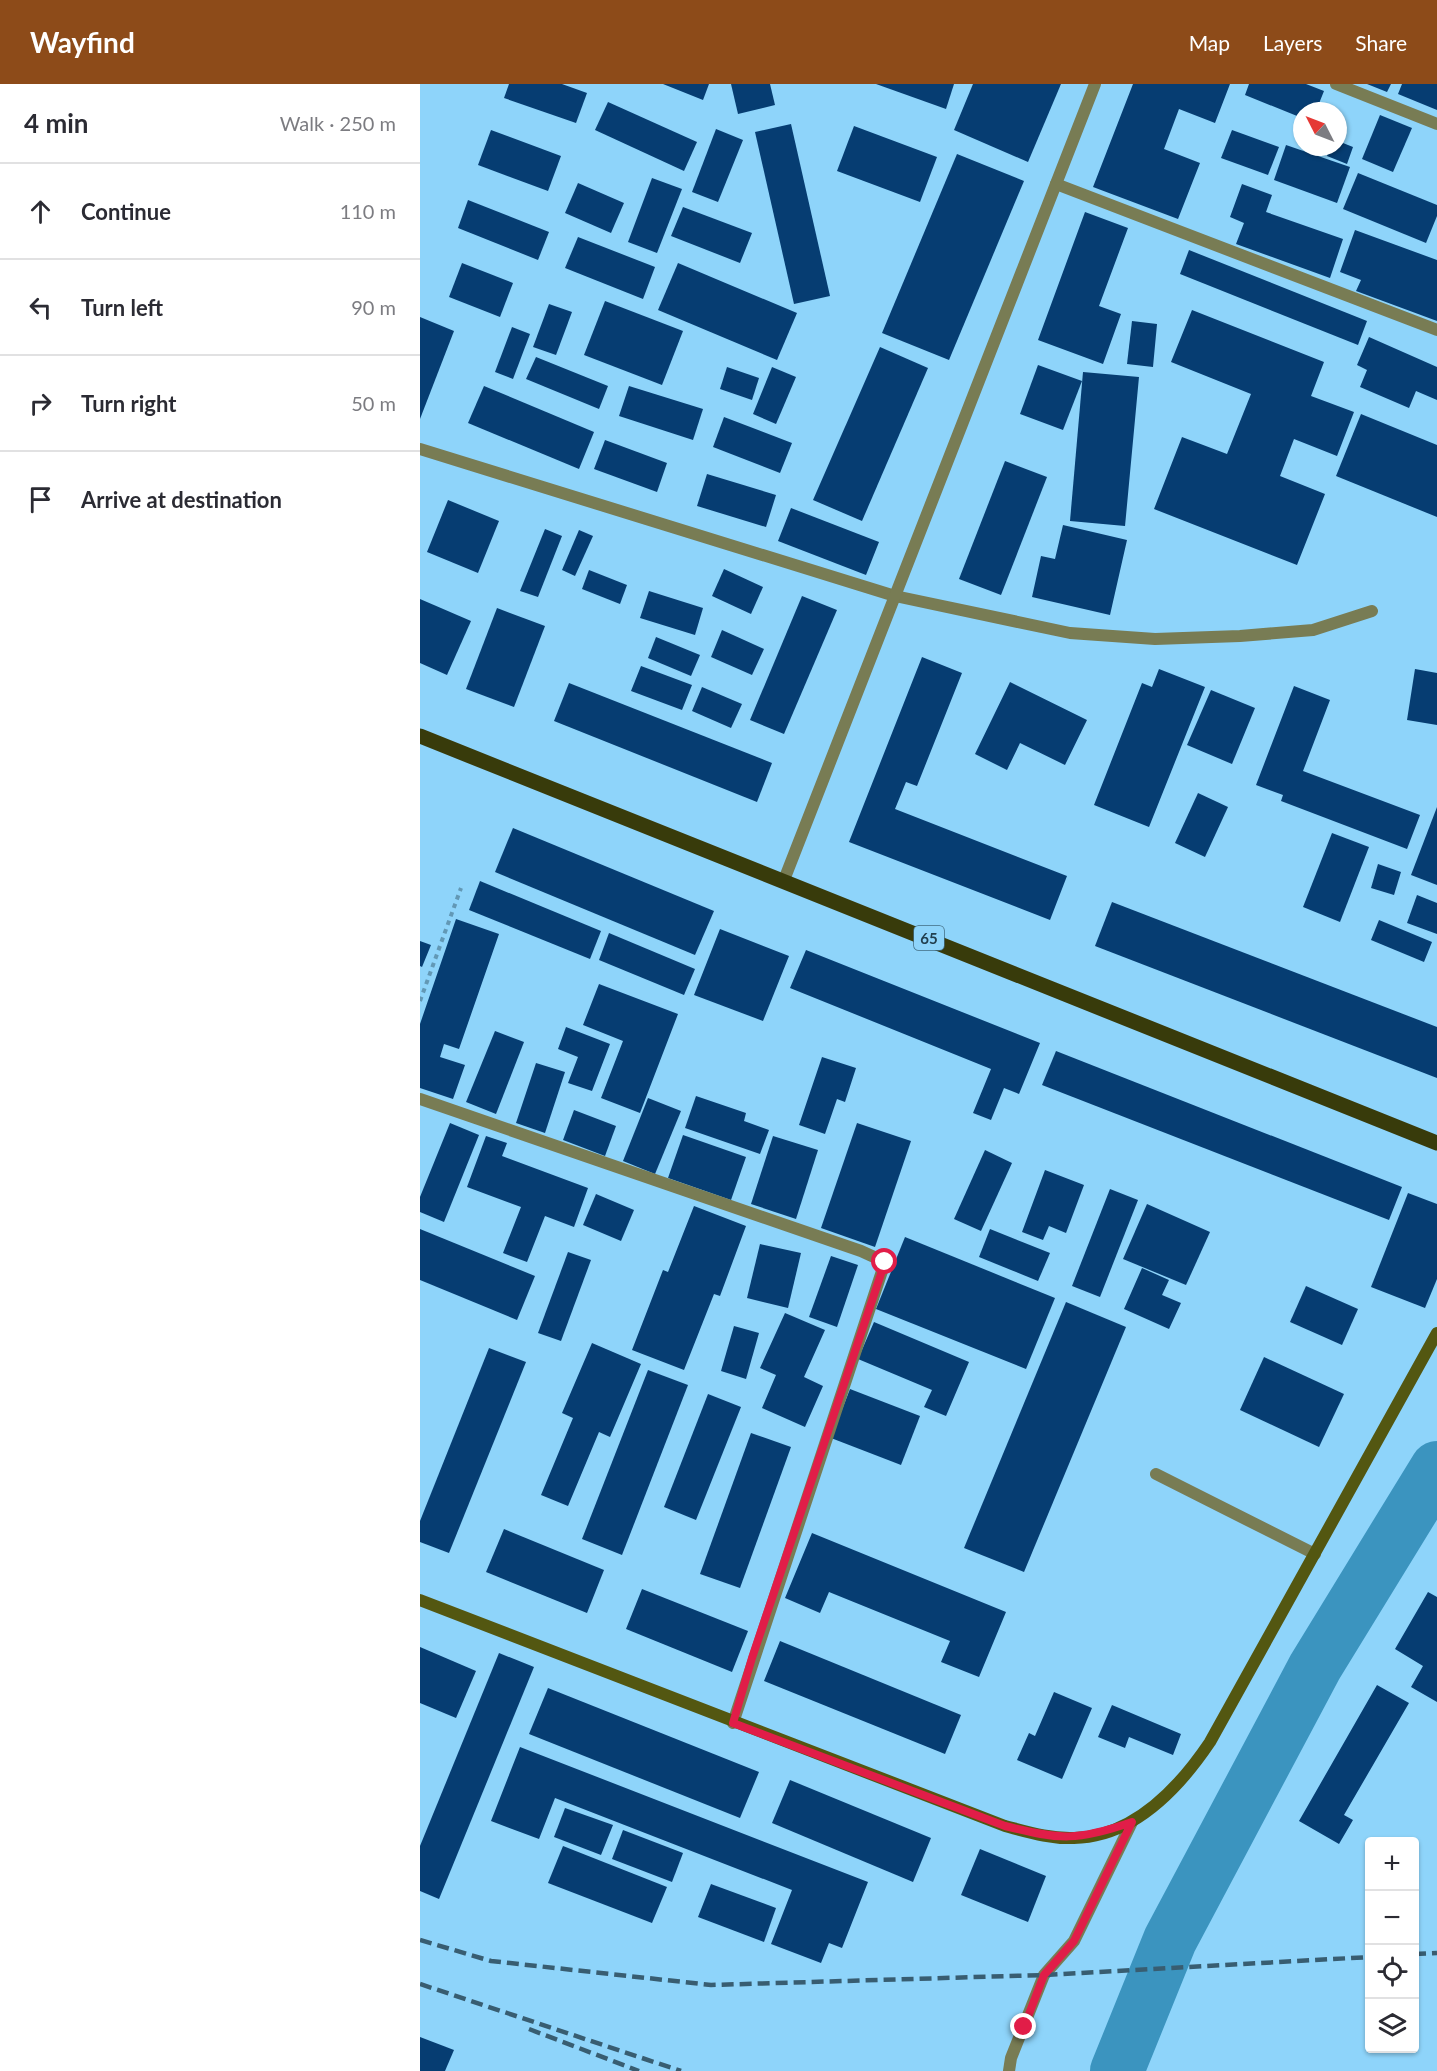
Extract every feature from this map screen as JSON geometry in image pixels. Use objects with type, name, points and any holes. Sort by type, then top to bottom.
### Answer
[{"type":"main road","name":"65","points":[[420,736],[1437,1143]]},
{"type":"main road","points":[[420,1600],[733,1723],[1005,1826],[1045,1836],[1076,1838],[1100,1834],[1132,1822],[1164,1799],[1188,1776],[1210,1742],[1437,1333]]},
{"type":"street","points":[[784,880],[1095,84]]},
{"type":"street","points":[[1336,84],[1437,124]]},
{"type":"street","points":[[1056,184],[1437,330]]},
{"type":"street","points":[[420,449],[895,596],[1071,633],[1155,639],[1313,630],[1372,611]]},
{"type":"street","points":[[420,1099],[861,1251],[885,1262],[752,1658],[733,1723]]},
{"type":"street","points":[[1156,1474],[1315,1554]]},
{"type":"street","points":[[1009,2071],[1011,2058],[1044,1975],[1074,1941],[1132,1822]]},
{"type":"path","points":[[420,1001],[461,888]]},
{"type":"building","points":[[509,84],[562,84],[587,93],[576,123],[504,98]]},
{"type":"building","points":[[663,84],[709,84],[703,100]]},
{"type":"building","points":[[731,84],[770,84],[775,105],[738,114]]},
{"type":"building","points":[[876,84],[954,84],[946,109]]},
{"type":"building","points":[[973,84],[1061,84],[1028,162],[954,130]]},
{"type":"building","points":[[1133,84],[1230,84],[1215,123],[1179,109],[1164,149],[1200,163],[1178,219],[1093,187]]},
{"type":"building","points":[[1249,84],[1306,84],[1324,91],[1320,102],[1293,102],[1293,114],[1245,95]]},
{"type":"building","points":[[1367,84],[1391,84],[1387,92]]},
{"type":"building","points":[[1402,84],[1437,84],[1437,110],[1398,94]]},
{"type":"building","points":[[608,102],[697,142],[684,171],[595,130]]},
{"type":"building","points":[[1380,115],[1412,128],[1393,172],[1362,159]]},
{"type":"building","points":[[791,124],[830,296],[794,304],[755,132]]},
{"type":"building","points":[[854,126],[937,157],[920,202],[837,171]]},
{"type":"building","points":[[716,129],[743,140],[718,202],[692,192]]},
{"type":"building","points":[[491,130],[561,156],[548,191],[478,165]]},
{"type":"building","points":[[1232,130],[1279,147],[1268,175],[1221,158]]},
{"type":"building","points":[[1286,145],[1293,147],[1293,156],[1318,156],[1350,167],[1337,203],[1274,180]]},
{"type":"building","points":[[1347,145],[1353,147],[1347,164],[1327,156],[1347,156]]},
{"type":"building","points":[[957,154],[1024,181],[949,360],[882,333]]},
{"type":"building","points":[[1358,173],[1437,205],[1437,216],[1426,243],[1343,209]]},
{"type":"building","points":[[652,178],[682,189],[657,253],[628,242]]},
{"type":"building","points":[[578,183],[624,203],[611,233],[565,213]]},
{"type":"building","points":[[1242,184],[1272,195],[1266,212],[1343,239],[1330,278],[1236,244],[1244,223],[1230,217]]},
{"type":"building","points":[[468,200],[549,232],[538,260],[458,228]]},
{"type":"building","points":[[683,207],[752,233],[740,263],[671,236]]},
{"type":"building","points":[[1085,212],[1128,228],[1099,306],[1121,314],[1103,364],[1038,340]]},
{"type":"building","points":[[1355,230],[1437,260],[1437,321],[1356,291],[1361,280],[1340,272]]},
{"type":"building","points":[[578,237],[655,267],[643,299],[565,268]]},
{"type":"building","points":[[1189,250],[1367,321],[1358,345],[1180,274]]},
{"type":"building","points":[[462,263],[513,283],[500,317],[449,297]]},
{"type":"building","points":[[678,263],[797,313],[777,360],[658,310]]},
{"type":"building","points":[[605,301],[683,331],[662,385],[584,355]]},
{"type":"building","points":[[549,304],[572,312],[556,355],[533,347]]},
{"type":"building","points":[[1192,310],[1324,362],[1311,396],[1354,412],[1337,456],[1294,439],[1280,476],[1325,494],[1297,565],[1154,509],[1182,437],[1227,454],[1251,394],[1171,362]]},
{"type":"building","points":[[420,317],[454,331],[420,419]]},
{"type":"building","points":[[1132,321],[1157,324],[1153,367],[1127,364]]},
{"type":"building","points":[[512,327],[530,334],[513,379],[495,372]]},
{"type":"building","points":[[1369,337],[1437,367],[1437,400],[1416,391],[1409,408],[1360,387],[1367,370],[1357,365]]},
{"type":"building","points":[[880,347],[928,368],[862,521],[813,500]]},
{"type":"building","points":[[536,357],[608,386],[599,409],[526,379]]},
{"type":"building","points":[[1038,365],[1082,381],[1063,430],[1020,414]]},
{"type":"building","points":[[727,367],[759,378],[752,400],[720,389]]},
{"type":"building","points":[[772,367],[796,377],[776,424],[753,414]]},
{"type":"building","points":[[1083,372],[1139,377],[1125,526],[1070,521]]},
{"type":"building","points":[[484,386],[594,432],[579,469],[468,423]]},
{"type":"building","points":[[629,386],[703,409],[693,440],[619,416]]},
{"type":"building","points":[[1361,414],[1437,445],[1437,517],[1336,476]]},
{"type":"building","points":[[724,417],[792,443],[780,473],[713,447]]},
{"type":"building","points":[[605,440],[667,463],[657,492],[594,469]]},
{"type":"building","points":[[1005,461],[1047,477],[1001,595],[959,579]]},
{"type":"building","points":[[707,474],[776,495],[766,527],[697,506]]},
{"type":"building","points":[[448,500],[499,521],[478,573],[427,552]]},
{"type":"building","points":[[791,508],[879,542],[866,575],[778,541]]},
{"type":"building","points":[[1063,525],[1127,540],[1110,615],[1032,597],[1041,556],[1055,559]]},
{"type":"building","points":[[545,529],[562,536],[538,597],[520,591]]},
{"type":"building","points":[[579,530],[593,536],[575,576],[562,570]]},
{"type":"building","points":[[724,569],[763,587],[751,614],[712,596]]},
{"type":"building","points":[[589,570],[627,585],[620,604],[582,589]]},
{"type":"building","points":[[649,591],[703,608],[695,635],[640,618]]},
{"type":"building","points":[[802,596],[837,610],[784,734],[750,720]]},
{"type":"building","points":[[420,599],[471,621],[447,675],[420,663]]},
{"type":"building","points":[[497,608],[545,626],[514,707],[466,689]]},
{"type":"building","points":[[722,630],[764,649],[752,675],[711,657]]},
{"type":"building","points":[[656,637],[700,655],[691,676],[648,658]]},
{"type":"building","points":[[922,657],[962,673],[917,786],[906,782],[895,809],[1067,876],[1050,920],[849,842]]},
{"type":"building","points":[[641,666],[692,685],[682,710],[631,691]]},
{"type":"building","points":[[1159,669],[1205,687],[1149,827],[1094,805],[1142,683],[1152,687]]},
{"type":"building","points":[[1415,669],[1437,673],[1437,725],[1407,720]]},
{"type":"building","points":[[1010,682],[1087,720],[1065,765],[1020,743],[1007,770],[975,754]]},
{"type":"building","points":[[569,683],[772,763],[757,802],[554,721]]},
{"type":"building","points":[[1294,686],[1330,700],[1303,771],[1420,815],[1407,849],[1281,801],[1283,795],[1256,785]]},
{"type":"building","points":[[702,687],[742,704],[731,728],[692,711]]},
{"type":"building","points":[[1211,690],[1255,708],[1232,764],[1187,745]]},
{"type":"building","points":[[1198,793],[1228,807],[1205,857],[1175,843]]},
{"type":"building","points":[[1437,807],[1437,885],[1411,875]]},
{"type":"building","points":[[513,828],[714,911],[695,955],[495,872]]},
{"type":"building","points":[[1332,833],[1369,847],[1340,922],[1303,907]]},
{"type":"building","points":[[1378,864],[1401,872],[1394,895],[1371,888]]},
{"type":"building","points":[[480,881],[601,931],[590,959],[469,910]]},
{"type":"building","points":[[1417,895],[1437,903],[1437,934],[1407,923]]},
{"type":"building","points":[[1112,902],[1437,1027],[1437,1078],[1095,946]]},
{"type":"building","points":[[456,919],[499,934],[459,1049],[444,1044],[440,1057],[465,1065],[453,1099],[420,1088],[420,1024]]},
{"type":"building","points":[[1379,920],[1432,942],[1424,962],[1371,940]]},
{"type":"building","points":[[720,929],[789,956],[763,1021],[694,995]]},
{"type":"building","points":[[609,933],[695,969],[684,995],[599,960]]},
{"type":"building","points":[[420,941],[431,945],[422,967],[420,966]]},
{"type":"building","points":[[806,950],[1040,1043],[1019,1094],[1004,1088],[991,1120],[973,1113],[991,1069],[790,988]]},
{"type":"building","points":[[599,984],[678,1014],[640,1113],[601,1098],[623,1041],[583,1025]]},
{"type":"building","points":[[566,1027],[610,1044],[592,1091],[568,1083],[578,1057],[558,1049]]},
{"type":"building","points":[[495,1031],[524,1042],[496,1114],[466,1102]]},
{"type":"building","points":[[1056,1051],[1402,1187],[1389,1220],[1042,1085]]},
{"type":"building","points":[[822,1057],[856,1068],[845,1102],[837,1099],[825,1134],[799,1125]]},
{"type":"building","points":[[536,1063],[565,1072],[545,1133],[516,1123]]},
{"type":"building","points":[[696,1096],[746,1113],[744,1121],[769,1130],[760,1154],[685,1128]]},
{"type":"building","points":[[648,1098],[681,1111],[655,1174],[623,1161]]},
{"type":"building","points":[[574,1110],[616,1126],[605,1156],[563,1140]]},
{"type":"building","points":[[450,1123],[479,1135],[444,1222],[420,1212],[420,1197]]},
{"type":"building","points":[[857,1123],[911,1141],[875,1247],[821,1228]]},
{"type":"building","points":[[683,1135],[746,1157],[731,1200],[668,1178]]},
{"type":"building","points":[[486,1136],[507,1143],[502,1156],[588,1188],[574,1227],[545,1216],[527,1262],[503,1253],[521,1207],[467,1187]]},
{"type":"building","points":[[773,1136],[818,1150],[796,1219],[751,1204]]},
{"type":"building","points":[[985,1150],[1012,1163],[981,1231],[954,1219]]},
{"type":"building","points":[[1045,1170],[1084,1185],[1066,1233],[1049,1226],[1043,1240],[1022,1232]]},
{"type":"building","points":[[1110,1189],[1138,1200],[1100,1297],[1072,1286]]},
{"type":"building","points":[[1408,1193],[1437,1204],[1437,1279],[1425,1308],[1371,1287]]},
{"type":"building","points":[[596,1194],[634,1210],[621,1241],[583,1225]]},
{"type":"building","points":[[1147,1204],[1210,1232],[1186,1285],[1123,1259]]},
{"type":"building","points":[[694,1206],[746,1226],[720,1296],[714,1294],[684,1370],[632,1350],[663,1270],[668,1272]]},
{"type":"building","points":[[420,1229],[535,1276],[517,1320],[420,1280]]},
{"type":"building","points":[[990,1229],[1050,1253],[1038,1281],[979,1257]]},
{"type":"building","points":[[905,1237],[1055,1298],[1026,1369],[876,1309]]},
{"type":"building","points":[[760,1244],[801,1253],[788,1308],[747,1298]]},
{"type":"building","points":[[568,1252],[591,1260],[561,1341],[538,1333]]},
{"type":"building","points":[[831,1256],[858,1265],[837,1327],[809,1317]]},
{"type":"building","points":[[1142,1268],[1169,1280],[1162,1295],[1181,1303],[1169,1329],[1124,1309]]},
{"type":"building","points":[[1306,1286],[1358,1309],[1342,1345],[1290,1322]]},
{"type":"building","points":[[1066,1302],[1126,1327],[1024,1572],[964,1548]]},
{"type":"building","points":[[785,1313],[825,1330],[804,1377],[823,1386],[805,1427],[762,1408],[776,1375],[760,1368]]},
{"type":"building","points":[[874,1322],[969,1362],[946,1416],[924,1407],[932,1390],[858,1359]]},
{"type":"building","points":[[734,1326],[759,1333],[746,1379],[721,1371]]},
{"type":"building","points":[[592,1343],[641,1364],[610,1437],[599,1432],[568,1506],[541,1495],[573,1418],[562,1413]]},
{"type":"building","points":[[489,1348],[526,1362],[449,1553],[420,1542],[420,1521]]},
{"type":"building","points":[[1264,1357],[1344,1394],[1319,1447],[1240,1410]]},
{"type":"building","points":[[648,1370],[688,1385],[622,1555],[582,1539]]},
{"type":"building","points":[[850,1389],[920,1416],[901,1465],[831,1438]]},
{"type":"building","points":[[708,1394],[741,1407],[696,1520],[664,1507]]},
{"type":"building","points":[[751,1433],[791,1447],[740,1588],[700,1574]]},
{"type":"building","points":[[504,1529],[604,1570],[587,1613],[486,1572]]},
{"type":"building","points":[[812,1533],[1006,1612],[979,1677],[941,1662],[950,1641],[829,1592],[820,1613],[785,1598]]},
{"type":"building","points":[[642,1589],[748,1631],[732,1672],[626,1629]]},
{"type":"building","points":[[1428,1592],[1437,1597],[1437,1702],[1411,1687],[1423,1666],[1395,1649]]},
{"type":"building","points":[[780,1641],[961,1715],[945,1754],[764,1681]]},
{"type":"building","points":[[420,1647],[476,1671],[456,1718],[420,1703]]},
{"type":"building","points":[[499,1653],[534,1667],[439,1899],[420,1891],[420,1846]]},
{"type":"building","points":[[1377,1685],[1409,1703],[1344,1815],[1353,1820],[1339,1844],[1299,1821]]},
{"type":"building","points":[[548,1688],[759,1772],[740,1818],[529,1734]]},
{"type":"building","points":[[1054,1692],[1092,1708],[1062,1779],[1017,1760],[1029,1733],[1035,1736]]},
{"type":"building","points":[[1112,1705],[1181,1734],[1173,1755],[1129,1737],[1125,1748],[1098,1737]]},
{"type":"building","points":[[520,1747],[868,1882],[842,1948],[829,1943],[821,1963],[771,1944],[792,1890],[555,1798],[539,1839],[491,1821]]},
{"type":"building","points":[[790,1780],[931,1838],[913,1882],[772,1823]]},
{"type":"building","points":[[565,1808],[613,1825],[601,1855],[554,1837]]},
{"type":"building","points":[[623,1830],[683,1853],[672,1882],[612,1859]]},
{"type":"building","points":[[563,1846],[667,1887],[652,1923],[548,1883]]},
{"type":"building","points":[[980,1849],[1046,1876],[1028,1922],[961,1895]]},
{"type":"building","points":[[711,1884],[776,1908],[764,1942],[698,1917]]},
{"type":"building","points":[[420,2037],[454,2050],[445,2071],[420,2071]]},
{"type":"waterway","points":[[1117,2071],[1170,1940],[1315,1667],[1437,1468]]},
{"type":"railway","points":[[420,1940],[491,1961],[711,1985],[1044,1975],[1365,1957]]},
{"type":"railway","points":[[1419,1954],[1437,1953]]},
{"type":"railway","points":[[420,1984],[681,2071]]},
{"type":"railway","points":[[529,2029],[639,2071]]},
{"type":"route","points":[[885,1262],[752,1658],[733,1723],[1005,1826],[1045,1836],[1076,1838],[1100,1834],[1132,1822],[1074,1941],[1044,1975],[1024,2027]]}]
